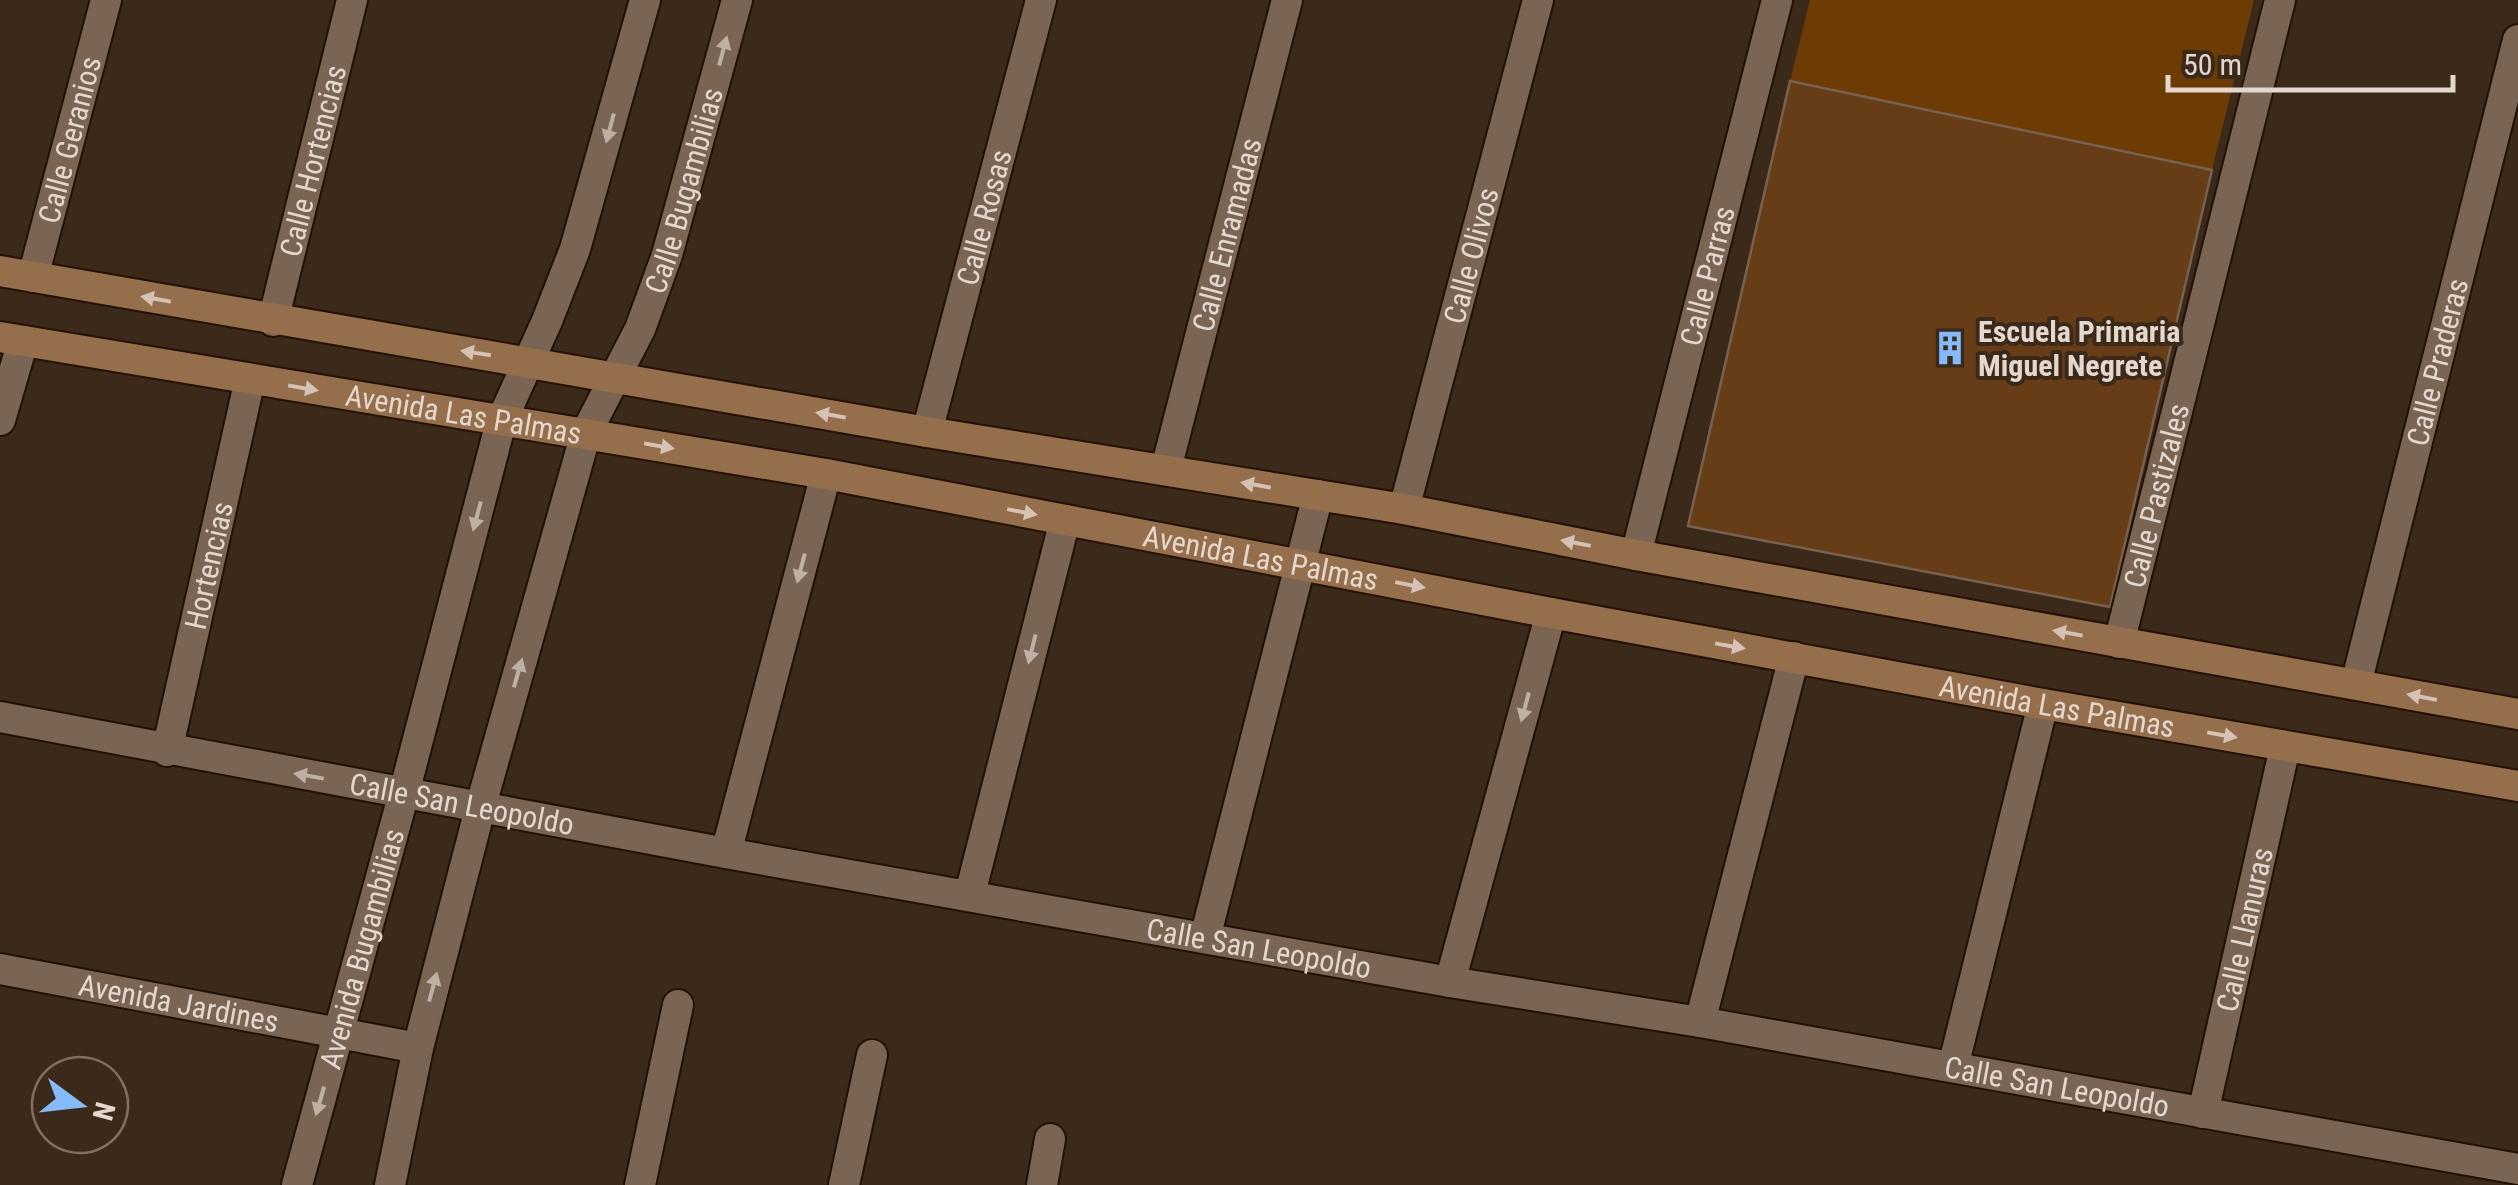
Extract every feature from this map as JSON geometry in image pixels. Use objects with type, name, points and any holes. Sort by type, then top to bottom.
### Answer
[{"type":"street","name":"Calle Geranios","points":[[34,277],[106,0]]},
{"type":"street","name":"Calle Hortencias","points":[[272,320],[352,0]]},
{"type":"street","points":[[528,361],[575,249],[646,0]]},
{"type":"street","name":"Calle Bugambilias","points":[[586,433],[640,329],[668,255],[737,0]]},
{"type":"street","name":"Calle Rosas","points":[[927,432],[1041,0]]},
{"type":"street","name":"Calle Enramadas","points":[[1166,469],[1287,0]]},
{"type":"street","name":"Calle Olivos","points":[[1404,509],[1538,0]]},
{"type":"street","name":"Calle Parras","points":[[1636,554],[1778,0]]},
{"type":"street","name":"Calle Pastizales","points":[[2119,642],[2280,0]]},
{"type":"street","name":"Calle Praderas","points":[[2356,684],[2518,40]]},
{"type":"street","name":"Avenida Las Palmas","points":[[0,271],[927,432],[1404,509],[2518,714]]},
{"type":"street","name":"Avenida Las Palmas","points":[[11,339],[826,474],[2043,704],[2518,786]]},
{"type":"street","points":[[0,420],[11,339]]},
{"type":"street","name":"Avenida Bugambilias","points":[[296,1185],[502,422],[528,361]]},
{"type":"street","name":"Hortencias","points":[[167,750],[250,379]]},
{"type":"street","points":[[390,1185],[418,1048],[481,804],[586,433]]},
{"type":"street","points":[[726,853],[826,474]]},
{"type":"street","points":[[1206,938],[1318,495]]},
{"type":"street","points":[[970,894],[1064,520]]},
{"type":"street","points":[[1450,982],[1551,613]]},
{"type":"street","points":[[1700,1022],[1794,658]]},
{"type":"street","points":[[1953,1068],[2043,704]]},
{"type":"street","name":"Calle San Leopoldo","points":[[0,716],[726,853],[2518,1169]]},
{"type":"street","name":"Calle Llanuras","points":[[2203,1112],[2285,747]]},
{"type":"street","name":"Avenida Jardines","points":[[0,968],[418,1048]]},
{"type":"street","points":[[640,1185],[678,1004]]},
{"type":"street","points":[[844,1185],[872,1056]]},
{"type":"street","points":[[1042,1185],[1050,1139]]},
{"type":"shaded area","points":[[1810,0],[2254,0],[2212,170],[1790,81]]},
{"type":"building","name":"Escuela Primaria Miguel Negrete","points":[[1790,81],[2212,170],[2110,607],[1688,526]]},
{"type":"place","name":"Escuela Primaria Miguel Negrete","points":[[1950,348]]}]
